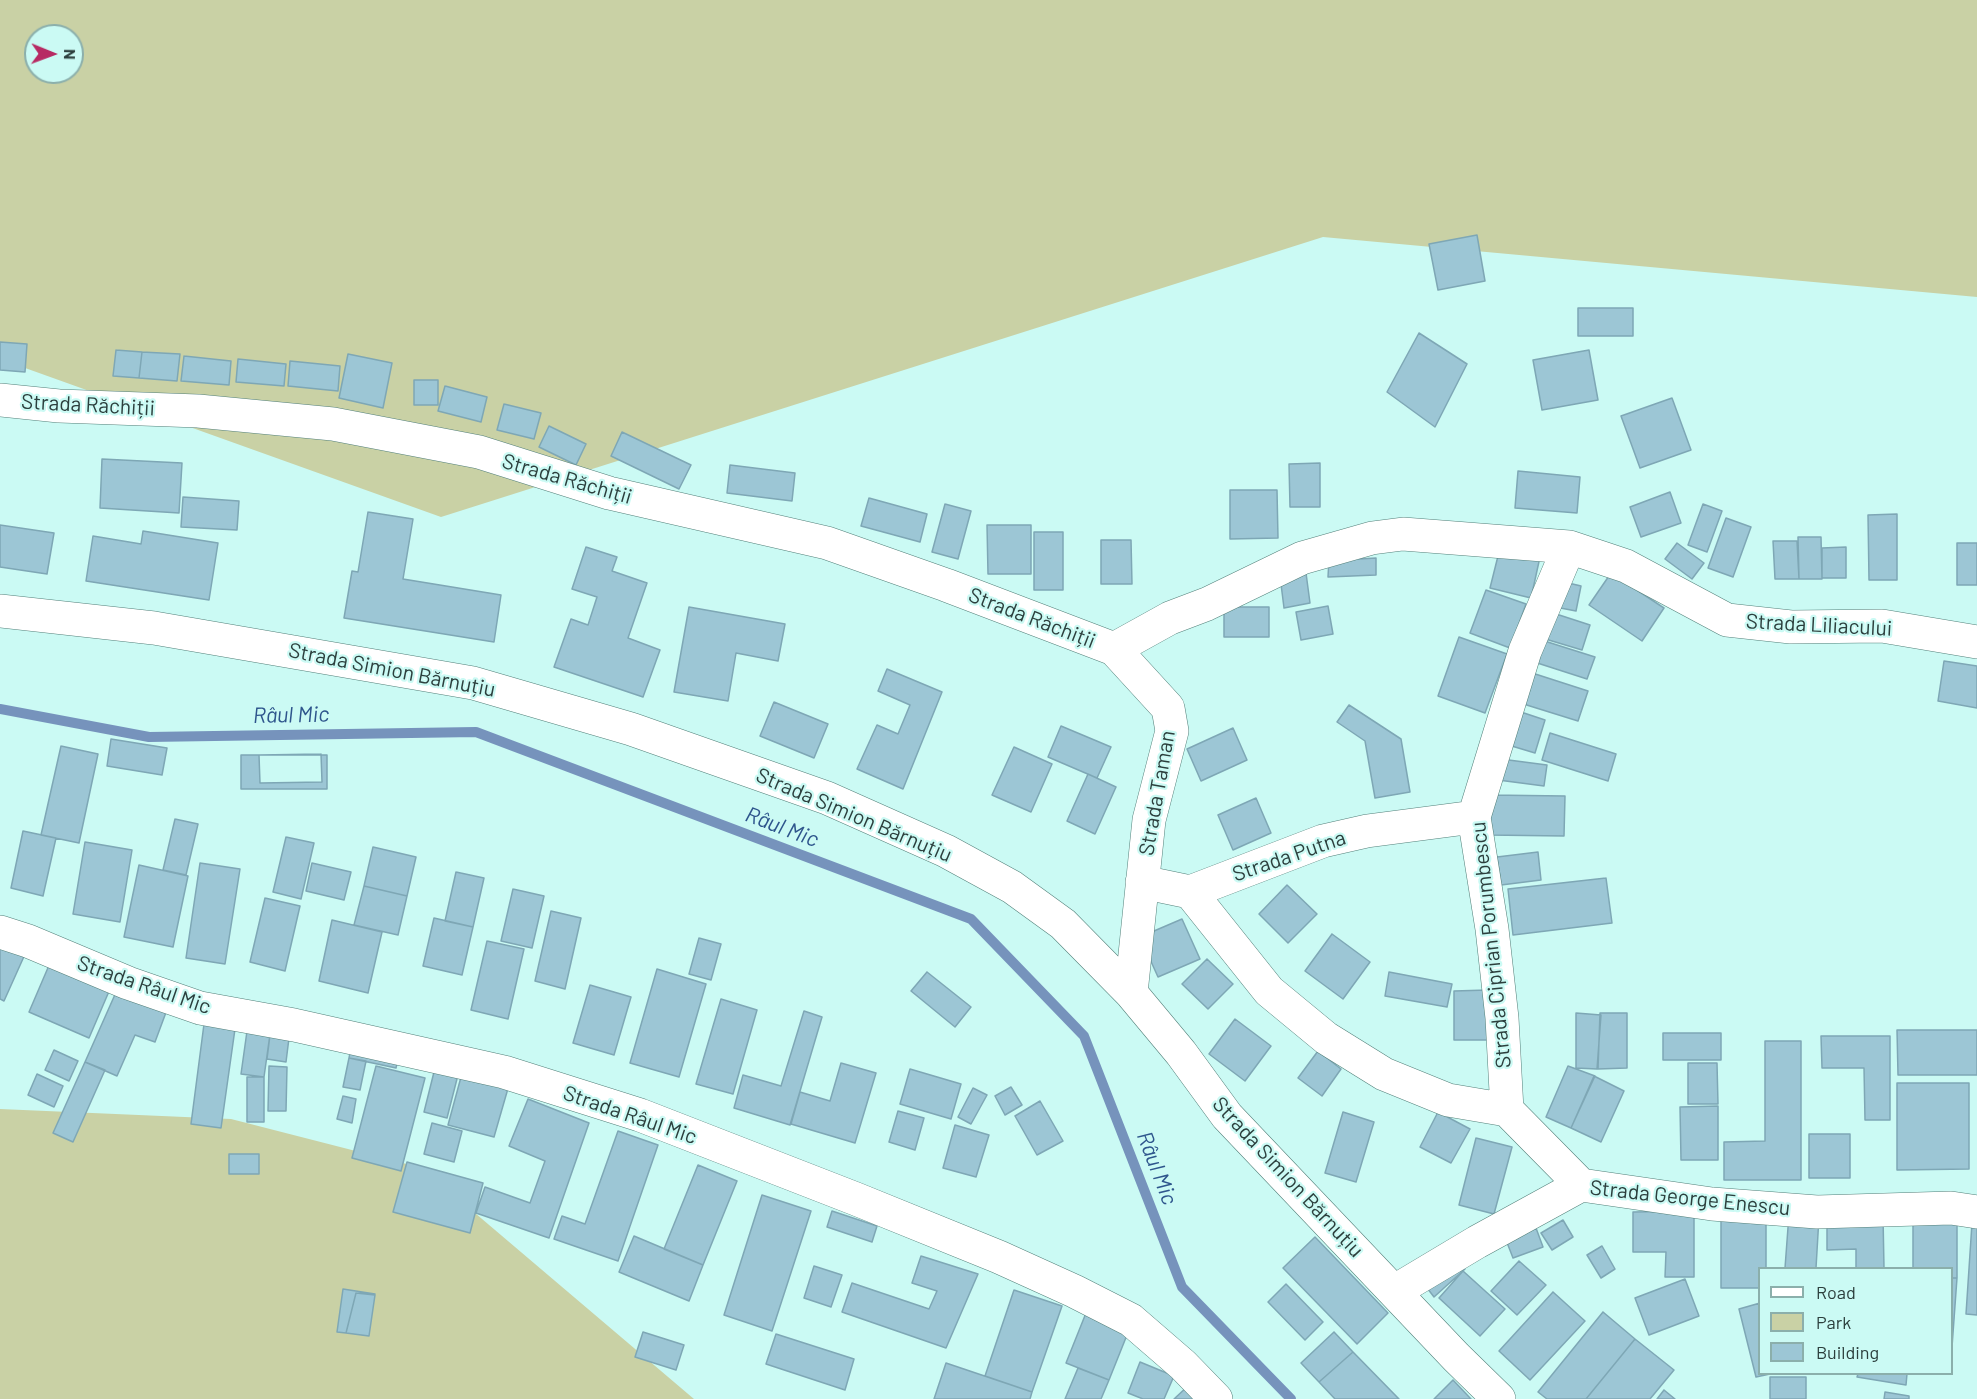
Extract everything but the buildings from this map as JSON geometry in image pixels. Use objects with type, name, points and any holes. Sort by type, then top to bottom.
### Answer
[{"type":"street","name":"Strada Răchiții","points":[[0,400],[198,411],[333,424],[479,452],[609,493],[827,543],[946,585],[1114,650]]},
{"type":"street","name":"Strada Liliacului","points":[[1114,650],[1170,618],[1207,604],[1302,558],[1372,538],[1403,534],[1569,546],[1626,566],[1727,620],[1791,627],[1882,626],[1977,642]]},
{"type":"street","name":"Strada Ciprian Porumbescu","points":[[1507,1110],[1502,1018],[1494,940],[1474,817],[1525,651],[1569,546]]},
{"type":"street","name":"Strada Simion Bărnuțiu","points":[[0,611],[154,628],[473,683],[631,729],[827,798],[946,850],[1012,887],[1063,924],[1131,993],[1181,1053],[1227,1116],[1456,1357],[1499,1399]]},
{"type":"street","name":"Strada Taman","points":[[1114,650],[1168,708],[1172,731],[1149,820],[1131,993]]},
{"type":"street","name":"Strada Putna","points":[[1190,892],[1323,841],[1367,831],[1474,817]]},
{"type":"street","points":[[1142,882],[1190,892],[1269,991],[1326,1038],[1384,1074],[1448,1100],[1507,1110],[1581,1185]]},
{"type":"street","name":"Strada Râul Mic","points":[[0,932],[28,941],[128,983],[200,1008],[294,1025],[504,1072],[639,1115],[694,1136],[999,1257],[1074,1291],[1131,1320],[1183,1365],[1216,1399]]},
{"type":"street","name":"Strada George Enescu","points":[[1395,1291],[1477,1242],[1581,1185],[1712,1204],[1816,1212],[1951,1208],[1977,1212]]},
{"type":"green space","points":[[0,0],[1977,0],[1977,297],[1323,237],[441,517],[0,359]]},
{"type":"green space","points":[[0,1109],[231,1119],[422,1168],[694,1399],[0,1399]]},
{"type":"waterway","name":"Râul Mic","points":[[0,709],[149,737],[476,732],[971,919],[1084,1036],[1182,1287],[1291,1399]]}]
